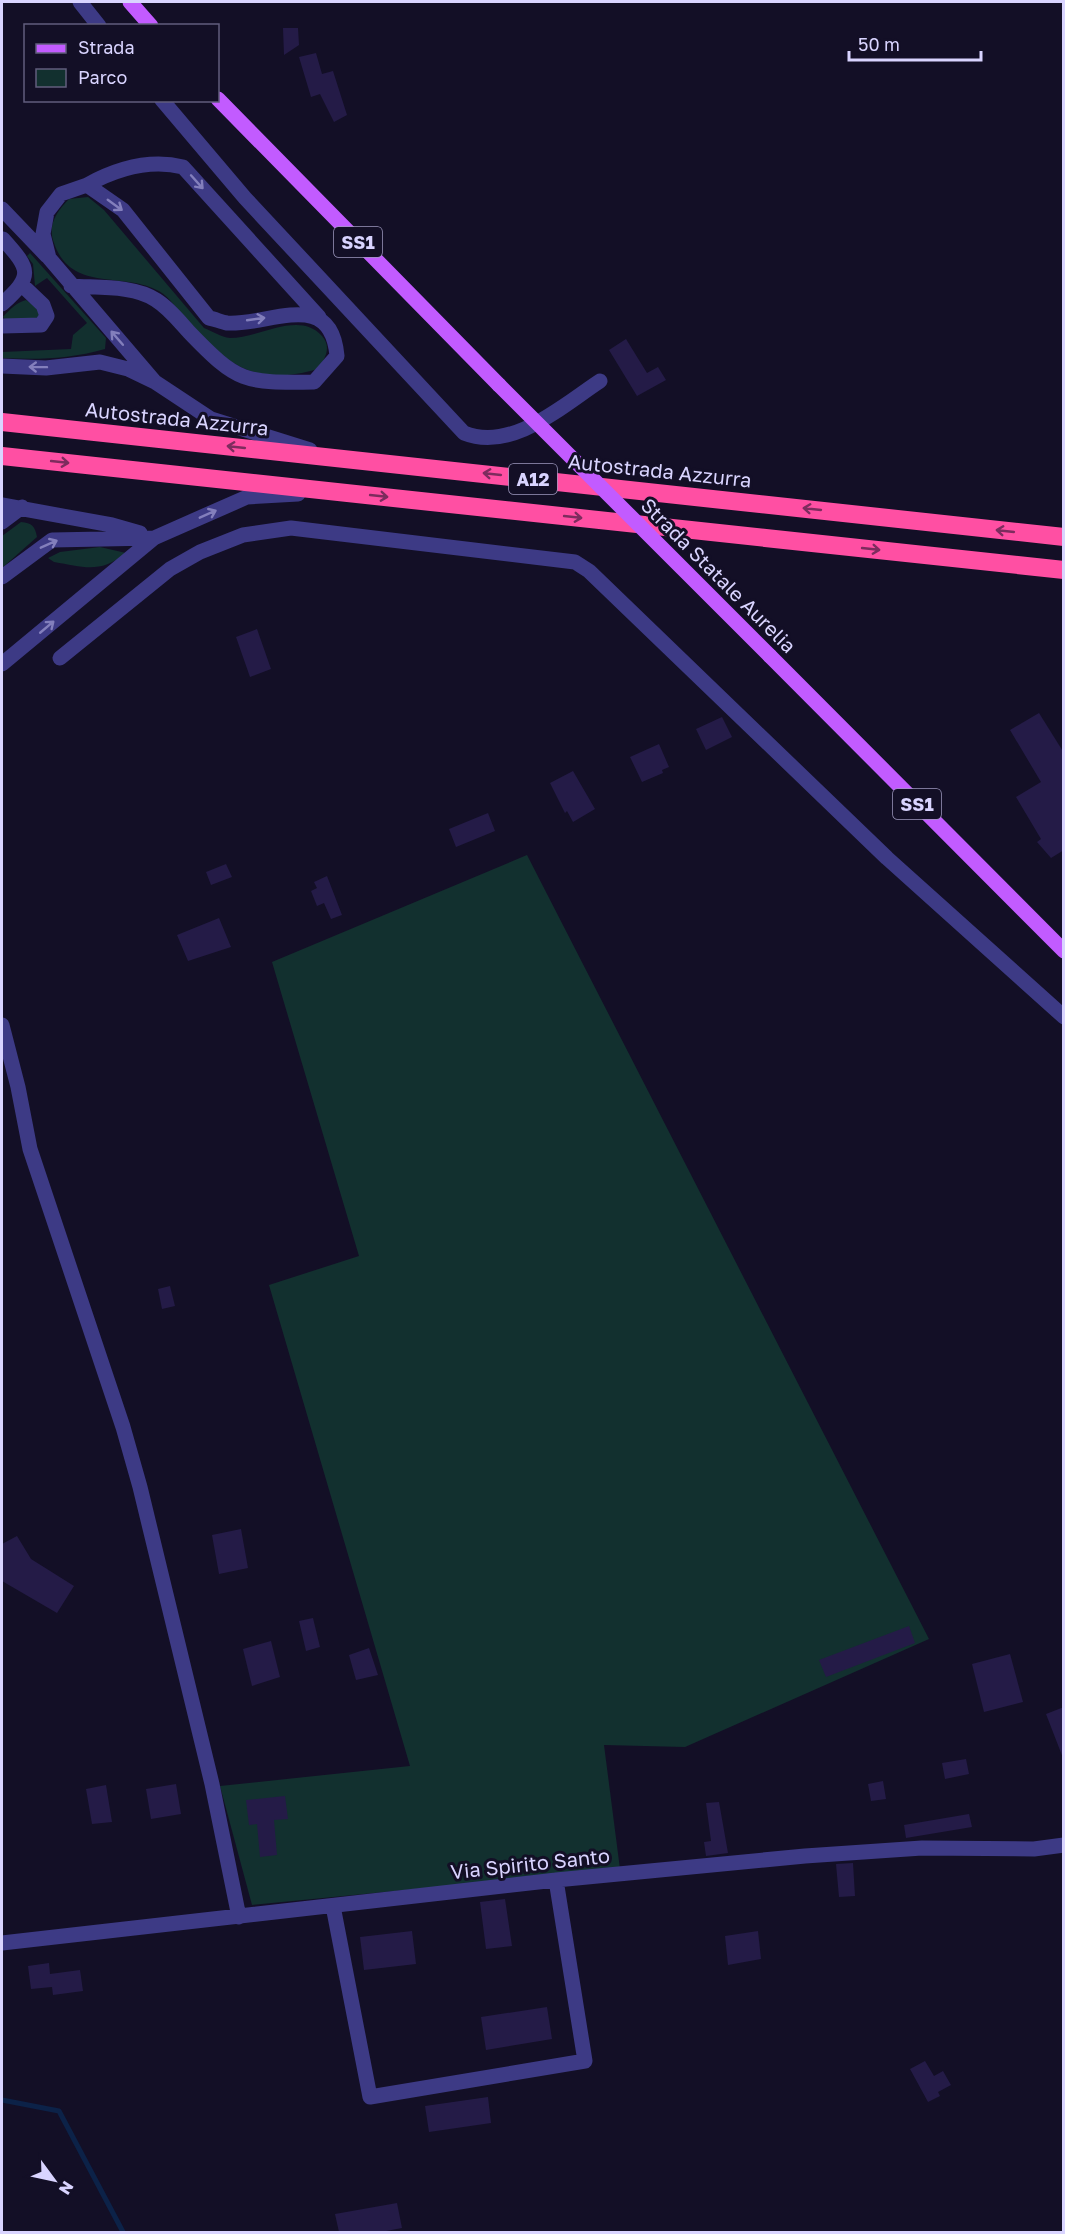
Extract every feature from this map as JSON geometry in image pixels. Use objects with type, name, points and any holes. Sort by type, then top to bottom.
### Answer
[{"type":"highway","name":"Autostrada Azzurra","points":[[2,422],[1064,537]]},
{"type":"highway","name":"A12","points":[[2,456],[1064,570]]},
{"type":"main road","points":[[130,2],[149,24]]},
{"type":"main road","name":"Strada Statale Aurelia","points":[[219,100],[1064,951]]},
{"type":"street","points":[[80,2],[97,24]]},
{"type":"street","points":[[164,102],[244,198],[464,433],[485,438],[509,434],[545,417],[600,381]]},
{"type":"street","points":[[49,258],[43,234],[46,212],[61,194],[87,185],[111,172],[164,162],[183,167],[325,323],[336,338],[337,356],[314,382],[267,382],[242,377],[222,366],[156,299],[140,292],[71,286]]},
{"type":"street","points":[[87,185],[123,210],[209,318],[227,322],[303,313],[325,323]]},
{"type":"street","points":[[2,209],[49,258],[155,382]]},
{"type":"street","points":[[2,239],[22,260],[25,276],[22,285],[2,304]]},
{"type":"street","points":[[2,326],[41,325],[47,316],[44,305],[22,285]]},
{"type":"street","points":[[2,366],[46,368],[100,362],[128,369],[155,382],[211,419],[330,457]]},
{"type":"street","points":[[2,664],[154,538],[247,497],[340,492]]},
{"type":"street","points":[[2,505],[112,525],[154,538]]},
{"type":"street","points":[[2,522],[22,507]]},
{"type":"street","points":[[60,658],[170,569],[200,552],[243,535],[291,528],[575,562],[589,571],[887,858],[1064,1017]]},
{"type":"street","points":[[2,577],[52,540],[154,538]]},
{"type":"street","points":[[2,1025],[18,1087],[30,1149],[123,1427],[140,1487],[212,1784],[238,1917]]},
{"type":"street","name":"Via Spirito Santo","points":[[2,1943],[556,1881],[805,1856],[922,1848],[1034,1849],[1064,1845]]},
{"type":"street","points":[[333,1906],[370,2097],[585,2061],[556,1881]]},
{"type":"green space","points":[[88,197],[104,210],[204,328],[230,338],[279,327],[302,325],[313,329],[322,336],[327,344],[325,357],[318,369],[277,375],[260,374],[245,369],[216,350],[159,291],[145,285],[85,275],[72,269],[62,259],[54,243],[52,230],[54,219],[69,199]]},
{"type":"green space","points":[[30,253],[106,338],[105,349],[54,358],[2,358],[2,352],[71,349],[73,335],[87,323],[47,278],[35,286],[33,264],[27,256]]},
{"type":"green space","points":[[26,300],[35,306],[41,317],[39,321],[7,321],[3,317],[13,307]]},
{"type":"green space","points":[[21,522],[32,526],[37,537],[2,568],[2,536]]},
{"type":"green space","points":[[100,547],[126,553],[108,564],[92,567],[54,562],[48,558],[60,552]]},
{"type":"green space","points":[[527,855],[929,1639],[685,1747],[604,1745],[620,1869],[252,1905],[220,1786],[410,1766],[269,1285],[359,1256],[272,962]]},
{"type":"building","points":[[283,28],[298,28],[299,45],[284,55]]},
{"type":"building","points":[[316,53],[322,74],[333,71],[347,115],[334,122],[320,94],[311,97],[299,57]]},
{"type":"building","points":[[626,339],[647,373],[658,367],[666,380],[637,396],[609,350]]},
{"type":"building","points":[[257,629],[271,669],[250,677],[236,637]]},
{"type":"building","points":[[1039,713],[1064,753],[1064,850],[1051,858],[1037,842],[1041,839],[1016,797],[1041,782],[1010,730]]},
{"type":"building","points":[[722,717],[732,737],[706,750],[696,729]]},
{"type":"building","points":[[659,744],[669,767],[662,770],[663,773],[642,782],[630,757]]},
{"type":"building","points":[[573,771],[595,809],[573,822],[567,811],[565,813],[550,783]]},
{"type":"building","points":[[488,813],[495,831],[456,847],[449,829]]},
{"type":"building","points":[[226,864],[232,877],[211,885],[206,872]]},
{"type":"building","points":[[327,876],[342,915],[331,919],[324,903],[317,906],[311,891],[317,888],[314,882]]},
{"type":"building","points":[[219,918],[231,947],[188,961],[177,935]]},
{"type":"building","points":[[170,1286],[175,1306],[162,1309],[158,1289]]},
{"type":"building","points":[[241,1529],[248,1568],[219,1574],[212,1535]]},
{"type":"building","points":[[17,1536],[31,1559],[74,1586],[57,1613],[2,1581],[2,1544]]},
{"type":"building","points":[[313,1618],[320,1647],[306,1651],[299,1621]]},
{"type":"building","points":[[909,1626],[915,1643],[826,1677],[819,1660]]},
{"type":"building","points":[[271,1641],[280,1677],[252,1686],[243,1649]]},
{"type":"building","points":[[369,1648],[378,1675],[356,1680],[349,1655]]},
{"type":"building","points":[[1010,1654],[1023,1702],[984,1712],[972,1664]]},
{"type":"building","points":[[1064,1707],[1064,1757],[1063,1758],[1046,1714]]},
{"type":"building","points":[[966,1759],[969,1774],[945,1779],[942,1763]]},
{"type":"building","points":[[883,1781],[886,1799],[871,1801],[868,1784]]},
{"type":"building","points":[[176,1784],[181,1814],[151,1819],[146,1789]]},
{"type":"building","points":[[106,1785],[112,1822],[92,1824],[86,1789]]},
{"type":"building","points":[[285,1796],[288,1819],[274,1820],[277,1855],[260,1857],[257,1824],[249,1825],[246,1800]]},
{"type":"building","points":[[719,1802],[728,1853],[706,1856],[704,1842],[711,1841],[706,1803]]},
{"type":"building","points":[[969,1814],[972,1827],[906,1838],[904,1825]]},
{"type":"building","points":[[853,1863],[855,1896],[839,1897],[836,1864]]},
{"type":"building","points":[[505,1899],[512,1946],[486,1949],[480,1902]]},
{"type":"building","points":[[412,1931],[416,1964],[364,1970],[360,1937]]},
{"type":"building","points":[[758,1931],[761,1959],[728,1965],[725,1936]]},
{"type":"building","points":[[49,1963],[50,1974],[80,1970],[83,1991],[53,1995],[52,1987],[31,1989],[28,1966]]},
{"type":"building","points":[[547,2007],[552,2039],[486,2050],[481,2017]]},
{"type":"building","points":[[925,2061],[934,2076],[943,2071],[951,2085],[938,2092],[940,2096],[928,2102],[910,2069]]},
{"type":"building","points":[[488,2097],[491,2123],[429,2132],[425,2106]]},
{"type":"building","points":[[397,2203],[402,2228],[381,2232],[339,2232],[335,2214]]},
{"type":"waterway","points":[[2,2100],[59,2111],[123,2232]]}]
